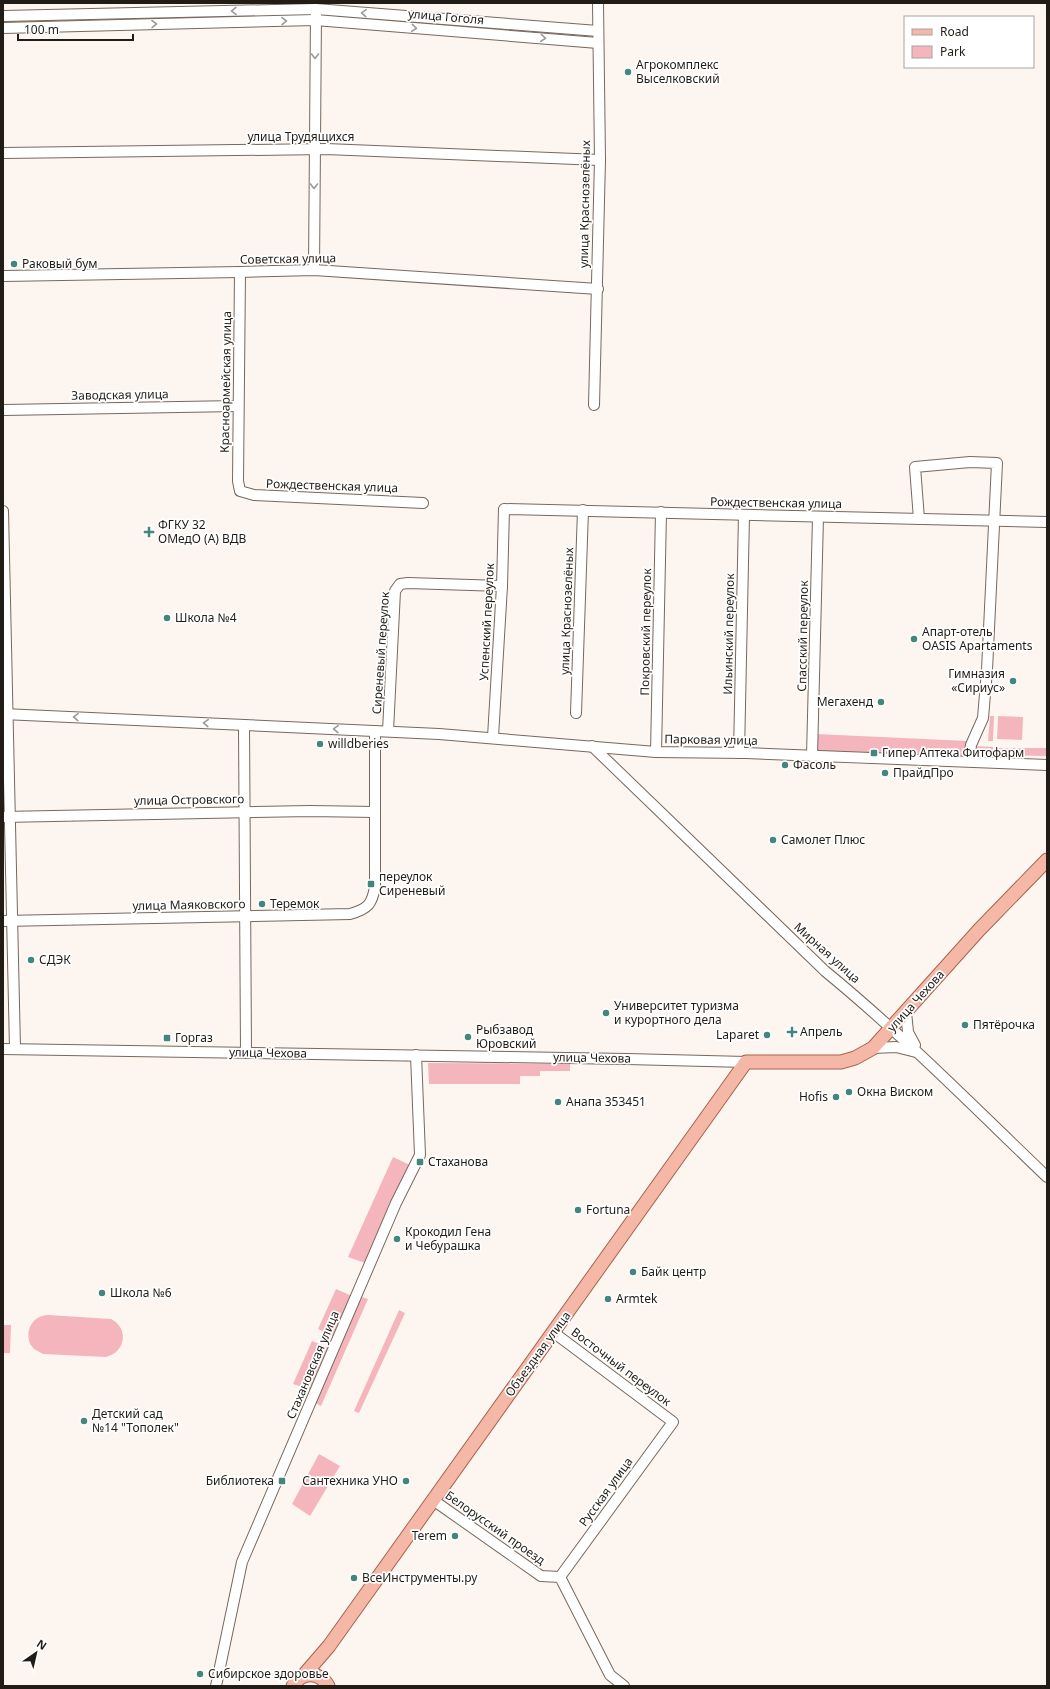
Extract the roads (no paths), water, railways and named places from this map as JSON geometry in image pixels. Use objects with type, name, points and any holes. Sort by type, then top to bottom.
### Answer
[{"type":"main road","name":"улица Чехова","points":[[746,1062],[841,1062],[855,1058],[872,1048],[979,930],[1047,860]]},
{"type":"main road","name":"Объездная улица","points":[[293,1686],[329,1646],[746,1062]]},
{"type":"main road","points":[[328,1686],[325,1667],[329,1646]]},
{"type":"main road","points":[[304,1675],[316,1675],[321,1677],[328,1686]]},
{"type":"street","name":"улица Краснозелёных","points":[[594,405],[600,160],[598,3]]},
{"type":"street","name":"улица Гоголя","points":[[3,16],[316,6],[598,31]]},
{"type":"street","points":[[314,270],[316,6]]},
{"type":"street","name":"улица Гоголя","points":[[3,28],[315,20],[598,43]]},
{"type":"street","name":"улица Трудящихся","points":[[3,153],[314,149],[600,160]]},
{"type":"street","name":"Советская улица","points":[[3,276],[314,270],[598,289]]},
{"type":"street","name":"Красноармейская улица","points":[[240,272],[238,406],[238,481],[240,491]]},
{"type":"street","name":"Заводская улица","points":[[3,410],[238,406]]},
{"type":"street","points":[[919,519],[915,467],[970,462],[997,463],[983,718],[971,745],[969,761]]},
{"type":"street","name":"Рождественская улица","points":[[240,491],[254,495],[423,503]]},
{"type":"street","name":"Рождественская улица","points":[[504,508],[1047,522]]},
{"type":"street","name":"Успенский переулок","points":[[493,737],[502,586],[504,508]]},
{"type":"street","name":"улица Краснозелёных","points":[[576,713],[583,510]]},
{"type":"street","points":[[3,511],[7,921],[15,1049]]},
{"type":"street","name":"Покровский переулок","points":[[656,752],[661,512]]},
{"type":"street","name":"Ильинский переулок","points":[[739,753],[744,515]]},
{"type":"street","name":"Спасский переулок","points":[[812,756],[818,517]]},
{"type":"street","name":"Сиреневый переулок","points":[[388,731],[395,591],[400,584],[502,586]]},
{"type":"street","name":"Парковая улица","points":[[6,714],[493,737],[656,752],[739,753],[1047,765]]},
{"type":"street","points":[[244,725],[243,812],[246,916],[246,1053]]},
{"type":"street","name":"Сиреневый переулок","points":[[372,902],[375,887],[375,731]]},
{"type":"street","name":"Мирная улица","points":[[592,746],[825,971],[920,1054],[1047,1177]]},
{"type":"street","name":"улица Островского","points":[[7,817],[243,812],[375,812]]},
{"type":"street","name":"улица Маяковского","points":[[7,921],[350,914],[361,911],[372,902]]},
{"type":"street","points":[[906,1012],[908,1032],[920,1054]]},
{"type":"street","points":[[872,1048],[896,1047],[920,1054]]},
{"type":"street","name":"улица Чехова","points":[[3,1049],[746,1062]]},
{"type":"street","name":"Стахановская улица","points":[[216,1686],[242,1562],[396,1203],[420,1155],[416,1056]]},
{"type":"street","name":"Восточный переулок","points":[[553,1332],[673,1422]]},
{"type":"street","name":"Русская улица","points":[[560,1577],[673,1422]]},
{"type":"street","name":"Белорусский проезд","points":[[433,1500],[541,1576],[560,1577]]},
{"type":"street","points":[[560,1577],[610,1675],[624,1686]]},
{"type":"place","name":"Агрокомплекс Выселковский","points":[[628,72]]},
{"type":"place","name":"Раковый бум","points":[[14,264]]},
{"type":"place","name":"ФГКУ 32 ОМедО (А) ВДВ","points":[[149,532]]},
{"type":"place","name":"Школа №4","points":[[167,618]]},
{"type":"place","name":"Апарт-отель OASIS Apartaments","points":[[914,639]]},
{"type":"place","name":"Гимназия «Сириус»","points":[[1013,681]]},
{"type":"place","name":"Мегахенд","points":[[881,702]]},
{"type":"place","name":"willdberies","points":[[320,744]]},
{"type":"place","name":"Гипер Аптека Фитофарм","points":[[874,753]]},
{"type":"place","name":"Фасоль","points":[[785,765]]},
{"type":"place","name":"ПрайдПро","points":[[885,773]]},
{"type":"place","name":"Самолет Плюс","points":[[773,840]]},
{"type":"place","name":"переулок Сиреневый","points":[[371,884]]},
{"type":"place","name":"Теремок","points":[[262,904]]},
{"type":"place","name":"СДЭК","points":[[31,960]]},
{"type":"place","name":"Университет туризма и курортного дела","points":[[606,1013]]},
{"type":"place","name":"Пятёрочка","points":[[965,1025]]},
{"type":"place","name":"Апрель","points":[[792,1032]]},
{"type":"place","name":"Laparet","points":[[767,1035]]},
{"type":"place","name":"Рыбзавод Юровский","points":[[468,1037]]},
{"type":"place","name":"Горгаз","points":[[167,1038]]},
{"type":"place","name":"Окна Виском","points":[[849,1092]]},
{"type":"place","name":"Hofis","points":[[836,1097]]},
{"type":"place","name":"Анапа 353451","points":[[558,1102]]},
{"type":"place","name":"Стаханова","points":[[420,1162]]},
{"type":"place","name":"Fortuna","points":[[578,1210]]},
{"type":"place","name":"Крокодил Гена и Чебурашка","points":[[397,1239]]},
{"type":"place","name":"Байк центр","points":[[633,1272]]},
{"type":"place","name":"Школа №6","points":[[102,1293]]},
{"type":"place","name":"Armtek","points":[[608,1299]]},
{"type":"place","name":"Детский сад №14 \"Тополек\"","points":[[84,1421]]},
{"type":"place","name":"Библиотека","points":[[282,1481]]},
{"type":"place","name":"Сантехника УНО","points":[[406,1481]]},
{"type":"place","name":"Terem","points":[[455,1536]]},
{"type":"place","name":"ВсеИнструменты.ру","points":[[354,1578]]},
{"type":"place","name":"Сибирское здоровье","points":[[200,1674]]}]
